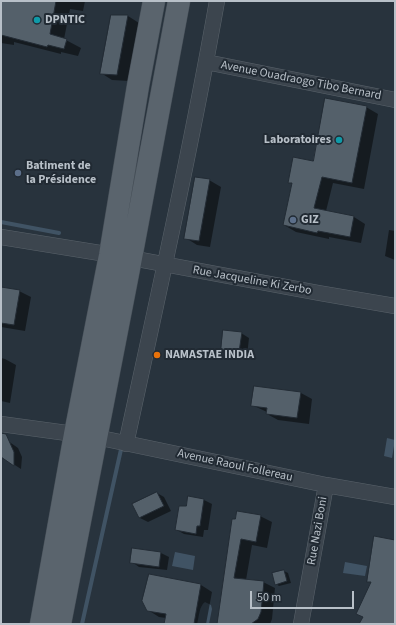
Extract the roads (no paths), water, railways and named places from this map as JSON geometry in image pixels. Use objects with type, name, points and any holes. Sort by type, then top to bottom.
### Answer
[{"type":"main road","points":[[60,624],[110,255],[138,86],[154,1]]},
{"type":"main road","points":[[41,624],[85,436],[132,258],[179,1]]},
{"type":"street","points":[[126,444],[165,265],[217,1]]},
{"type":"street","name":"Avenue Ouadraogo Tibo Bernard","points":[[206,62],[395,100]]},
{"type":"street","name":"Rue Jacqueline Ki Zerbo","points":[[1,238],[132,258],[395,306]]},
{"type":"street","name":"Avenue Raoul Follereau","points":[[1,424],[85,436],[395,497]]},
{"type":"street","name":"Rue Nazi Boni","points":[[301,624],[326,484]]},
{"type":"water","points":[[387,438],[395,440],[392,458],[384,456]]},
{"type":"water","points":[[175,552],[195,556],[193,570],[172,566]]},
{"type":"water","points":[[345,562],[367,566],[365,576],[343,573]]},
{"type":"water","points":[[205,602],[211,605],[212,609],[209,624],[197,624],[200,609]]},
{"type":"waterway","points":[[1,222],[59,233]]},
{"type":"waterway","points":[[82,624],[122,445]]},
{"type":"place","name":"DPNTIC","points":[[37,20]]},
{"type":"place","name":"Laboratoires","points":[[339,140]]},
{"type":"place","name":"Batiment de la Présidence","points":[[18,173]]},
{"type":"place","name":"GIZ","points":[[293,220]]},
{"type":"place","name":"NAMASTAE INDIA","points":[[157,355]]}]
